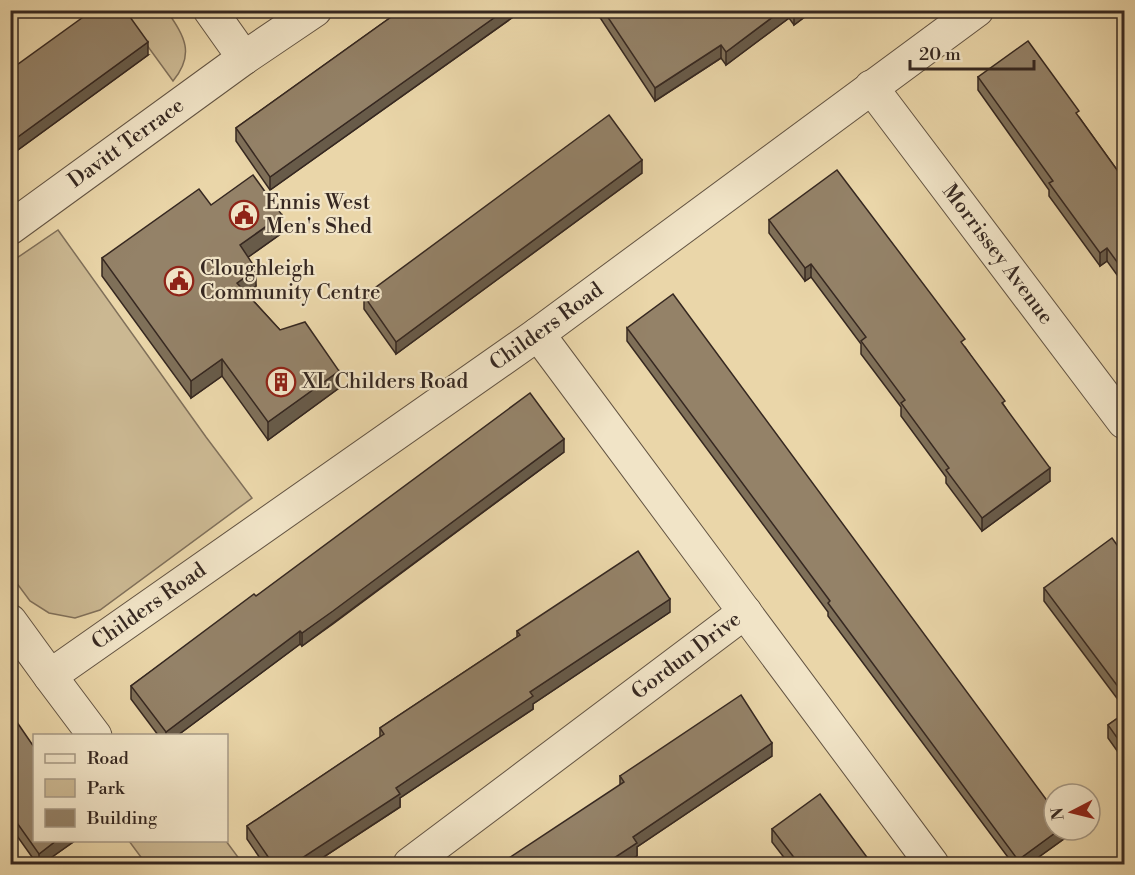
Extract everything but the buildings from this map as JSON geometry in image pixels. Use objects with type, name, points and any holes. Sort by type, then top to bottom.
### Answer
[{"type":"street","points":[[210,10],[244,58]]},
{"type":"street","name":"Davitt Terrace","points":[[10,228],[244,58],[315,10]]},
{"type":"street","name":"Childers Road","points":[[50,676],[538,334],[977,10]]},
{"type":"street","name":"Morrissey Avenue","points":[[871,87],[1125,422]]},
{"type":"street","name":"Gordun Drive","points":[[410,864],[745,612],[538,334]]},
{"type":"street","points":[[745,612],[932,864]]},
{"type":"street","points":[[10,621],[94,734]]},
{"type":"green space","points":[[122,11],[167,11],[183,37],[186,54],[180,71],[173,81]]},
{"type":"green space","points":[[58,230],[252,498],[100,610],[75,618],[49,613],[30,601],[10,574],[11,262]]},
{"type":"green space","points":[[130,842],[227,842],[243,864],[146,864]]},
{"type":"place","name":"Ennis West Men's Shed","points":[[244,215]]},
{"type":"place","name":"Cloughleigh Community Centre","points":[[179,281]]},
{"type":"place","name":"XL Childers Road","points":[[281,382]]}]
